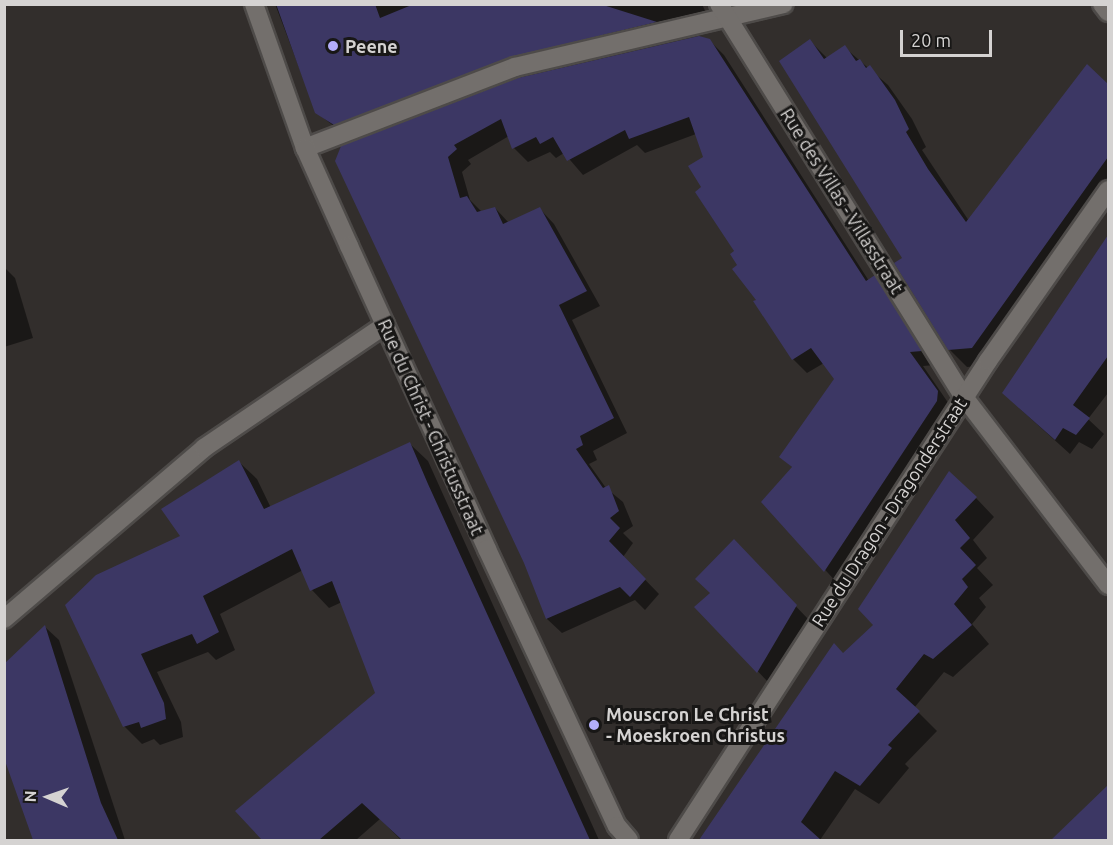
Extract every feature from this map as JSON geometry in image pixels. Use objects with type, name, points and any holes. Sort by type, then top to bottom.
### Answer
[{"type":"street","name":"Rue du Christ - Christusstraat","points":[[254,4],[305,148],[617,826],[629,840]]},
{"type":"street","points":[[305,148],[515,68],[723,12],[784,4]]},
{"type":"street","points":[[1102,4],[1108,12]]},
{"type":"street","name":"Rue des Villas - Villasstraat","points":[[723,12],[964,397],[1108,585]]},
{"type":"street","name":"Rue du Dragon - Dragonderstraat","points":[[678,840],[964,397],[1068,243],[1108,190]]},
{"type":"street","points":[[4,619],[204,448],[385,326]]},
{"type":"building","points":[[276,4],[375,4],[380,18],[414,4],[600,4],[657,22],[511,57],[334,125],[315,113]]},
{"type":"building","points":[[699,36],[710,39],[866,281],[875,275],[922,351],[910,352],[938,391],[937,401],[824,572],[761,502],[792,467],[779,457],[834,379],[811,348],[792,360],[753,301],[756,300],[732,269],[737,265],[730,254],[734,251],[695,192],[701,187],[688,166],[703,157],[689,117],[629,139],[625,130],[567,161],[553,137],[540,144],[536,137],[512,149],[501,119],[454,145],[457,149],[448,157],[460,198],[467,196],[477,212],[495,207],[503,224],[540,207],[587,291],[559,305],[614,418],[580,436],[583,445],[576,449],[603,488],[609,485],[619,511],[610,518],[620,528],[609,541],[646,579],[630,597],[620,587],[546,619],[524,563],[335,161],[341,146],[518,78]]},
{"type":"building","points":[[810,39],[824,59],[845,45],[856,61],[860,59],[866,68],[870,65],[895,100],[909,129],[906,132],[928,169],[966,222],[1087,64],[1108,84],[1108,157],[972,348],[948,350],[894,263],[902,258],[779,61]]},
{"type":"building","points":[[1108,235],[1108,356],[1073,405],[1090,418],[1076,435],[1063,428],[1055,440],[1002,393]]},
{"type":"building","points":[[410,442],[590,840],[402,840],[362,803],[319,840],[262,840],[235,811],[375,693],[332,581],[310,591],[292,549],[203,596],[219,632],[197,644],[192,634],[141,654],[164,703],[166,719],[141,728],[139,722],[123,727],[65,605],[96,575],[180,536],[161,509],[239,460],[264,509]]},
{"type":"building","points":[[949,471],[977,497],[955,520],[970,538],[960,548],[976,565],[962,579],[968,587],[954,604],[972,625],[933,659],[924,654],[896,689],[920,711],[888,745],[892,748],[860,786],[835,771],[801,822],[821,840],[699,840],[834,643],[843,653],[873,625],[858,609]]},
{"type":"building","points":[[734,539],[797,605],[757,673],[694,607],[710,593],[695,579]]},
{"type":"building","points":[[45,625],[101,803],[118,840],[33,840],[4,758],[4,664]]},
{"type":"building","points":[[1108,785],[1108,840],[1051,840]]},
{"type":"place","name":"Peene","points":[[333,46]]},
{"type":"place","name":"Mouscron Le Christ - Moeskroen Christus","points":[[594,725]]}]
